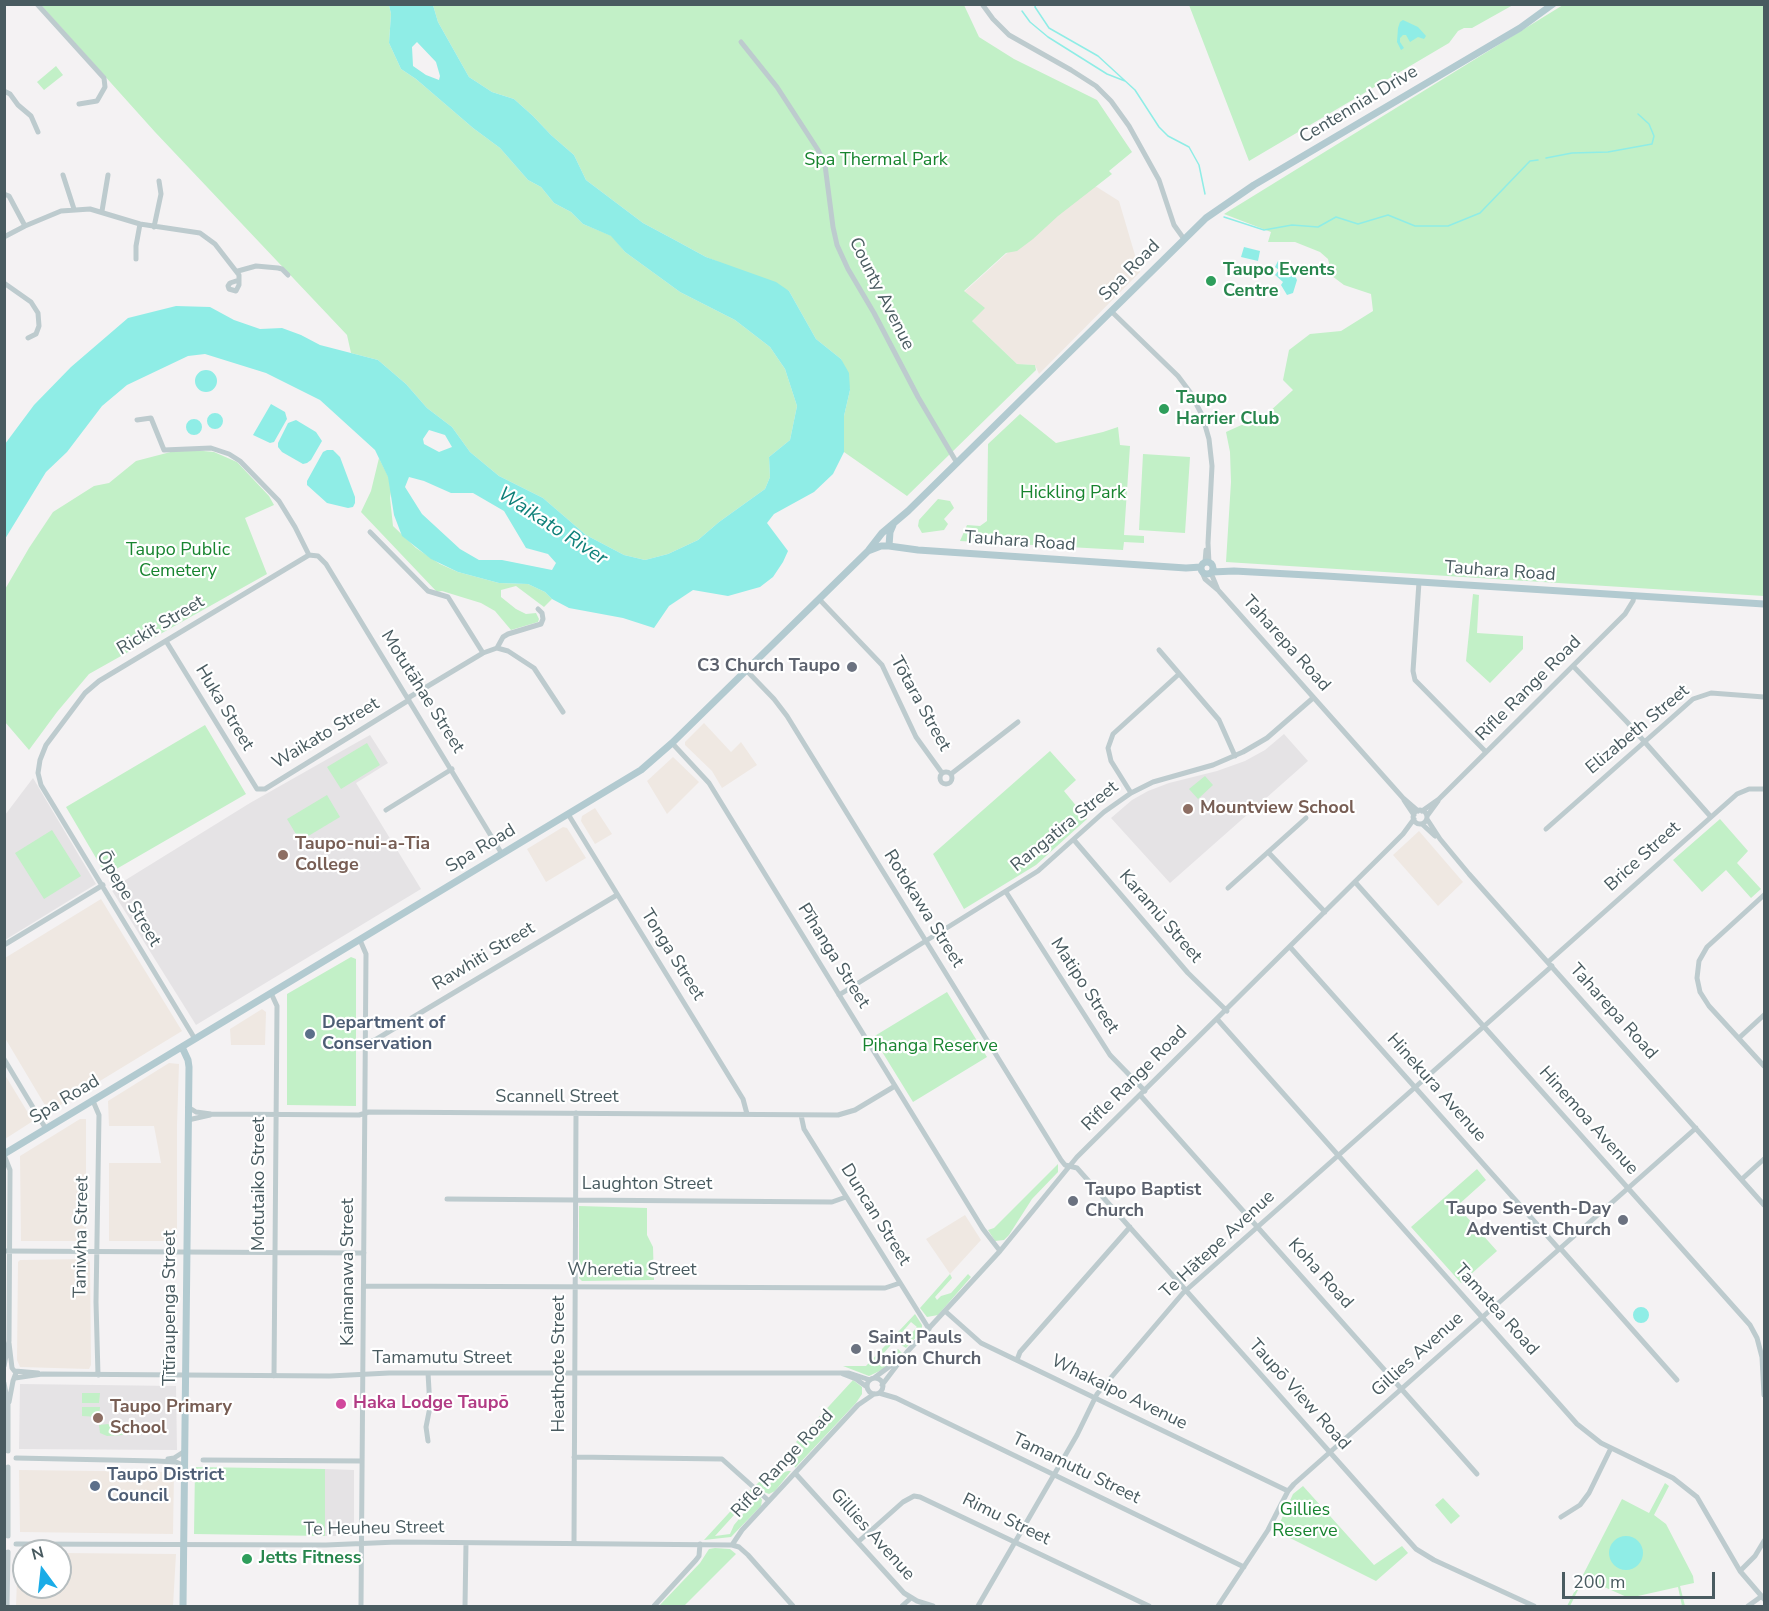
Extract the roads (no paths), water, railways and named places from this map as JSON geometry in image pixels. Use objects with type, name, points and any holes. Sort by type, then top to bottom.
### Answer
[{"type":"main road","name":"Centennial Drive","points":[[1184,239],[1221,206],[1245,190],[1520,28],[1553,4]]},
{"type":"main road","name":"Spa Road","points":[[4,1154],[641,770],[672,743],[868,550],[876,539],[957,463],[1184,239]]},
{"type":"main road","points":[[868,550],[889,546],[890,532],[894,523]]},
{"type":"main road","name":"Tauhara Road","points":[[889,546],[918,550],[1186,568],[1764,604]]},
{"type":"main road","name":"Tītīraupenga Street","points":[[182,1047],[189,1065],[183,1606]]},
{"type":"street","points":[[37,4],[104,78],[105,87],[97,101],[80,104]]},
{"type":"street","name":"Spa Road","points":[[982,4],[1009,35],[1088,81],[1111,101],[1129,126],[1159,180],[1174,225],[1184,239]]},
{"type":"street","name":"County Avenue","points":[[741,42],[777,87],[818,150],[825,165],[830,188],[837,245],[918,397],[957,463]]},
{"type":"street","points":[[4,91],[10,94],[18,105],[31,116],[38,132]]},
{"type":"street","points":[[63,175],[74,209]]},
{"type":"street","points":[[102,211],[108,175]]},
{"type":"street","points":[[154,227],[161,194],[159,181]]},
{"type":"street","points":[[4,194],[9,196],[25,226]]},
{"type":"street","points":[[4,237],[54,213],[74,209],[102,211],[140,224],[200,233],[215,244],[238,271],[239,280]]},
{"type":"street","points":[[136,259],[140,224]]},
{"type":"street","points":[[238,271],[256,266],[282,269],[288,275]]},
{"type":"street","points":[[4,283],[31,302],[38,313],[39,326],[36,334],[28,338]]},
{"type":"street","points":[[1111,311],[1178,376],[1190,392],[1202,415],[1209,439],[1212,466],[1207,568]]},
{"type":"street","points":[[137,420],[151,418],[164,450],[211,447],[240,461],[279,501],[309,555]]},
{"type":"street","points":[[370,532],[428,591],[448,597],[483,653]]},
{"type":"street","name":"Rickit Street","points":[[38,773],[46,745],[91,687],[309,555]]},
{"type":"street","name":"Motutāhae Street","points":[[309,555],[318,556],[326,564],[502,854]]},
{"type":"street","name":"Taharepa Road","points":[[1207,568],[1218,590]]},
{"type":"street","name":"Taharepa Road","points":[[1207,568],[1205,579],[1218,590],[1440,838],[1764,1205]]},
{"type":"street","points":[[1419,582],[1413,670],[1415,680],[1486,752]]},
{"type":"street","name":"Rifle Range Road","points":[[858,1405],[877,1394],[902,1358],[1000,1251],[1069,1166],[1625,614],[1634,596]]},
{"type":"street","name":"Tōtara Street","points":[[819,598],[882,665],[916,737],[942,773]]},
{"type":"street","name":"Waikato Street","points":[[256,789],[265,789],[483,653],[497,648],[503,637],[508,634],[541,624],[542,613],[538,609]]},
{"type":"street","name":"Huka Street","points":[[166,641],[256,789]]},
{"type":"street","points":[[497,648],[508,651],[534,668],[562,712]]},
{"type":"street","points":[[1159,650],[1219,720],[1235,756]]},
{"type":"street","points":[[1573,666],[1644,741],[1711,817]]},
{"type":"street","name":"Rotokawa Street","points":[[746,670],[787,716],[1052,1148],[1065,1165],[1069,1166]]},
{"type":"street","points":[[1131,793],[1111,760],[1108,747],[1113,734],[1179,674]]},
{"type":"street","name":"Elizabeth Street","points":[[1546,829],[1698,696],[1711,693],[1764,697]]},
{"type":"street","name":"Rangatira Street","points":[[839,994],[1038,872],[1104,812],[1131,793],[1153,782],[1235,756],[1267,738],[1313,698]]},
{"type":"street","name":"Tōtara Street","points":[[951,774],[1018,722]]},
{"type":"street","name":"Pīhanga Street","points":[[672,743],[709,783],[983,1229],[1000,1251]]},
{"type":"street","points":[[386,810],[452,769]]},
{"type":"street","name":"Ōpepe Street","points":[[38,773],[41,785],[195,1039]]},
{"type":"street","name":"Tōtara Street","points":[[942,773],[940,779],[945,784],[952,780],[951,774]]},
{"type":"street","name":"Tōtara Street","points":[[942,773],[951,774]]},
{"type":"street","name":"Brice Street","points":[[1550,964],[1711,817],[1743,791],[1764,789]]},
{"type":"street","name":"Tonga Street","points":[[568,814],[743,1099],[747,1114]]},
{"type":"street","points":[[1228,888],[1306,818]]},
{"type":"street","name":"Karamū Street","points":[[1074,840],[1188,973],[1227,1011]]},
{"type":"street","points":[[1268,852],[1325,912]]},
{"type":"street","name":"Hinemoa Avenue","points":[[1355,882],[1750,1325],[1757,1338],[1762,1357],[1764,1395]]},
{"type":"street","points":[[4,945],[103,885]]},
{"type":"street","name":"Matipo Street","points":[[1006,892],[1110,1055],[1143,1093]]},
{"type":"street","name":"Rawhiti Street","points":[[365,1043],[375,1040],[617,895]]},
{"type":"street","points":[[1764,895],[1707,947],[1699,961],[1697,978],[1704,998],[1764,1066]]},
{"type":"street","name":"Kaimanawa Street","points":[[360,940],[366,954],[361,1606]]},
{"type":"street","name":"Hinekura Avenue","points":[[1290,947],[1677,1380]]},
{"type":"street","name":"Te Hātepe Avenue","points":[[978,1606],[1096,1397],[1186,1290],[1415,1088],[1550,964]]},
{"type":"street","name":"Motutaiko Street","points":[[271,993],[277,1006],[274,1376]]},
{"type":"street","points":[[1739,1038],[1764,1015]]},
{"type":"street","name":"Tamatea Road","points":[[1217,1020],[1577,1424],[1592,1437],[1673,1478],[1689,1490],[1704,1506],[1740,1571],[1763,1597]]},
{"type":"street","points":[[4,1059],[46,1128]]},
{"type":"street","name":"Scannell Street","points":[[188,1107],[196,1112],[211,1114],[275,1115],[360,1115],[369,1112],[846,1114],[895,1086]]},
{"type":"street","name":"Koha Road","points":[[1143,1093],[1258,1227],[1477,1474]]},
{"type":"street","name":"Taniwha Street","points":[[93,1101],[99,1115],[96,1302],[98,1375]]},
{"type":"street","name":"Heathcote Street","points":[[574,1543],[576,1113]]},
{"type":"street","name":"Scannell Street","points":[[188,1120],[211,1114]]},
{"type":"street","name":"Duncan Street","points":[[801,1115],[804,1129],[929,1329]]},
{"type":"street","name":"Gillies Avenue","points":[[1218,1606],[1268,1530],[1288,1491],[1696,1128]]},
{"type":"street","points":[[4,1154],[10,1170],[7,1251],[9,1341],[14,1369],[8,1404],[6,1451],[13,1453],[16,1458]]},
{"type":"street","points":[[1742,1179],[1764,1159]]},
{"type":"street","name":"Taupō View Road","points":[[1069,1166],[1077,1168],[1131,1227],[1421,1553],[1534,1606]]},
{"type":"street","name":"Laughton Street","points":[[447,1199],[832,1202],[846,1197]]},
{"type":"street","points":[[1017,1360],[1020,1352],[1131,1227]]},
{"type":"street","points":[[7,1251],[364,1253]]},
{"type":"street","name":"Wheretia Street","points":[[364,1286],[885,1288],[900,1283]]},
{"type":"street","name":"Whakaipo Avenue","points":[[945,1311],[972,1337],[1288,1491]]},
{"type":"street","points":[[4,1367],[9,1341]]},
{"type":"street","name":"Rifle Range Road","points":[[732,1545],[742,1530],[858,1405],[872,1379],[902,1358]]},
{"type":"street","name":"Tamamutu Street","points":[[4,1367],[42,1374],[98,1375],[858,1374],[872,1379]]},
{"type":"street","points":[[428,1373],[430,1412],[426,1427],[428,1441]]},
{"type":"street","name":"Tamamutu Street","points":[[4,1382],[42,1374]]},
{"type":"street","name":"Tamamutu Street","points":[[842,1374],[856,1379],[867,1388]]},
{"type":"street","points":[[872,1379],[879,1380],[883,1385]]},
{"type":"street","points":[[4,1382],[8,1404]]},
{"type":"street","name":"Tamamutu Street","points":[[883,1385],[896,1398]]},
{"type":"street","points":[[867,1388],[870,1393],[877,1394]]},
{"type":"street","name":"Tamamutu Street","points":[[877,1394],[896,1398],[1244,1567]]},
{"type":"street","points":[[1561,1517],[1580,1505],[1589,1493],[1611,1448]]},
{"type":"street","points":[[158,1461],[174,1458],[185,1451]]},
{"type":"street","points":[[574,1457],[722,1460],[769,1501]]},
{"type":"street","points":[[16,1458],[158,1461],[176,1462],[185,1466]]},
{"type":"street","points":[[6,1536],[6,1466],[13,1465],[16,1458]]},
{"type":"street","points":[[204,1460],[363,1461]]},
{"type":"street","name":"Gillies Avenue","points":[[795,1473],[899,1588],[911,1598],[933,1606]]},
{"type":"street","name":"Rimu Street","points":[[858,1542],[903,1502],[914,1496],[928,1499],[1149,1606]]},
{"type":"street","points":[[1740,1571],[1755,1556],[1764,1540]]},
{"type":"street","points":[[465,1606],[466,1543]]},
{"type":"street","name":"Te Heuheu Street","points":[[72,1544],[574,1543],[732,1545]]},
{"type":"street","points":[[654,1606],[699,1556],[700,1544]]},
{"type":"street","points":[[732,1545],[748,1555],[793,1606]]},
{"type":"street","points":[[6,1551],[7,1606]]},
{"type":"street","points":[[1748,1606],[1763,1597]]},
{"type":"street","points":[[902,1606],[911,1598]]},
{"type":"water","name":"Waikato River","points":[[389,5],[433,5],[438,22],[469,77],[492,92],[514,99],[574,155],[586,180],[643,223],[706,257],[776,282],[789,291],[816,339],[841,359],[849,373],[850,390],[844,416],[844,452],[833,474],[814,492],[774,514],[767,523],[788,551],[773,577],[760,587],[728,596],[693,590],[669,606],[654,628],[623,618],[569,608],[528,584],[499,583],[458,572],[431,559],[402,536],[394,515],[388,477],[375,450],[320,400],[266,373],[205,354],[188,356],[127,385],[102,406],[67,452],[46,472],[5,539],[5,444],[34,405],[71,367],[128,318],[176,306],[210,307],[234,320],[260,329],[282,328],[320,345],[378,360],[406,384],[427,408],[452,427],[470,452],[499,476],[543,498],[586,535],[624,555],[645,560],[668,554],[698,540],[765,489],[770,477],[769,457],[790,440],[797,406],[785,369],[770,347],[735,320],[680,292],[625,252],[611,236],[583,224],[571,212],[554,203],[541,187],[528,180],[500,148],[401,69],[389,43],[391,14]],"holes":[[[417,42],[436,62],[439,80],[413,66],[412,47]],[[429,430],[445,435],[452,447],[439,452],[424,444],[423,439]],[[409,477],[451,493],[473,493],[504,511],[526,548],[548,554],[556,563],[552,570],[502,560],[479,560],[460,549],[422,514],[405,487]]]},
{"type":"water","points":[[1403,20],[1418,27],[1426,36],[1424,39],[1418,37],[1410,42],[1406,35],[1403,35],[1400,42],[1404,48],[1401,50],[1397,42],[1398,28]]},
{"type":"water","points":[[1244,247],[1260,251],[1258,261],[1241,257]]},
{"type":"water","points":[[1278,261],[1283,264],[1283,267],[1290,268],[1297,280],[1293,293],[1287,295],[1281,285],[1283,282],[1275,275],[1279,270],[1275,267]]},
{"type":"water","points":[[206,370],[214,373],[217,381],[214,389],[206,392],[198,389],[195,381],[198,373]]},
{"type":"water","points":[[271,404],[285,412],[287,419],[274,442],[270,443],[253,435]]},
{"type":"water","points":[[215,413],[223,421],[215,429],[207,421]]},
{"type":"water","points":[[194,419],[202,427],[194,435],[186,427]]},
{"type":"water","points":[[296,420],[316,432],[322,441],[311,460],[303,464],[282,452],[278,447],[288,423]]},
{"type":"water","points":[[333,450],[340,457],[355,497],[353,507],[327,503],[307,485],[323,452]]},
{"type":"water","points":[[1641,1307],[1649,1315],[1641,1323],[1633,1315]]},
{"type":"water","points":[[1626,1536],[1638,1541],[1643,1553],[1638,1565],[1626,1570],[1614,1565],[1609,1553],[1614,1541]]},
{"type":"waterway","points":[[1036,4],[1035,7],[1049,28],[1098,56],[1135,90],[1159,127],[1168,136],[1189,147],[1199,165],[1205,194]]},
{"type":"waterway","points":[[1022,11],[1030,22],[1048,37],[1107,74],[1125,81]]},
{"type":"waterway","points":[[1546,158],[1572,153],[1608,152],[1652,144],[1654,136],[1649,124],[1638,114]]},
{"type":"waterway","points":[[1224,217],[1264,230],[1292,225],[1318,227],[1336,217],[1358,224],[1388,215],[1415,226],[1448,226],[1480,213],[1530,161],[1538,160]]},
{"type":"place","name":"Taupo Events Centre","points":[[1211,281]]},
{"type":"place","name":"Taupo Harrier Club","points":[[1164,409]]},
{"type":"place","name":"C3 Church Taupo","points":[[852,667]]},
{"type":"place","name":"Mountview School","points":[[1188,809]]},
{"type":"place","name":"Taupo-nui-a-Tia College","points":[[283,855]]},
{"type":"place","name":"Department of Conservation","points":[[310,1034]]},
{"type":"place","name":"Taupo Baptist Church","points":[[1073,1201]]},
{"type":"place","name":"Taupo Seventh-Day Adventist Church","points":[[1623,1220]]},
{"type":"place","name":"Saint Pauls Union Church","points":[[856,1349]]},
{"type":"place","name":"Haka Lodge Taupō","points":[[341,1404]]},
{"type":"place","name":"Taupo Primary School","points":[[98,1418]]},
{"type":"place","name":"Taupō District Council","points":[[95,1486]]},
{"type":"place","name":"Jetts Fitness","points":[[247,1559]]},
{"type":"park label","name":"Spa Thermal Park","points":[[876,161]]},
{"type":"park label","name":"Hickling Park","points":[[1073,494]]},
{"type":"park label","name":"Taupo Public Cemetery","points":[[178,561]]},
{"type":"park label","name":"Pihanga Reserve","points":[[930,1047]]},
{"type":"park label","name":"Gillies Reserve","points":[[1305,1522]]}]
